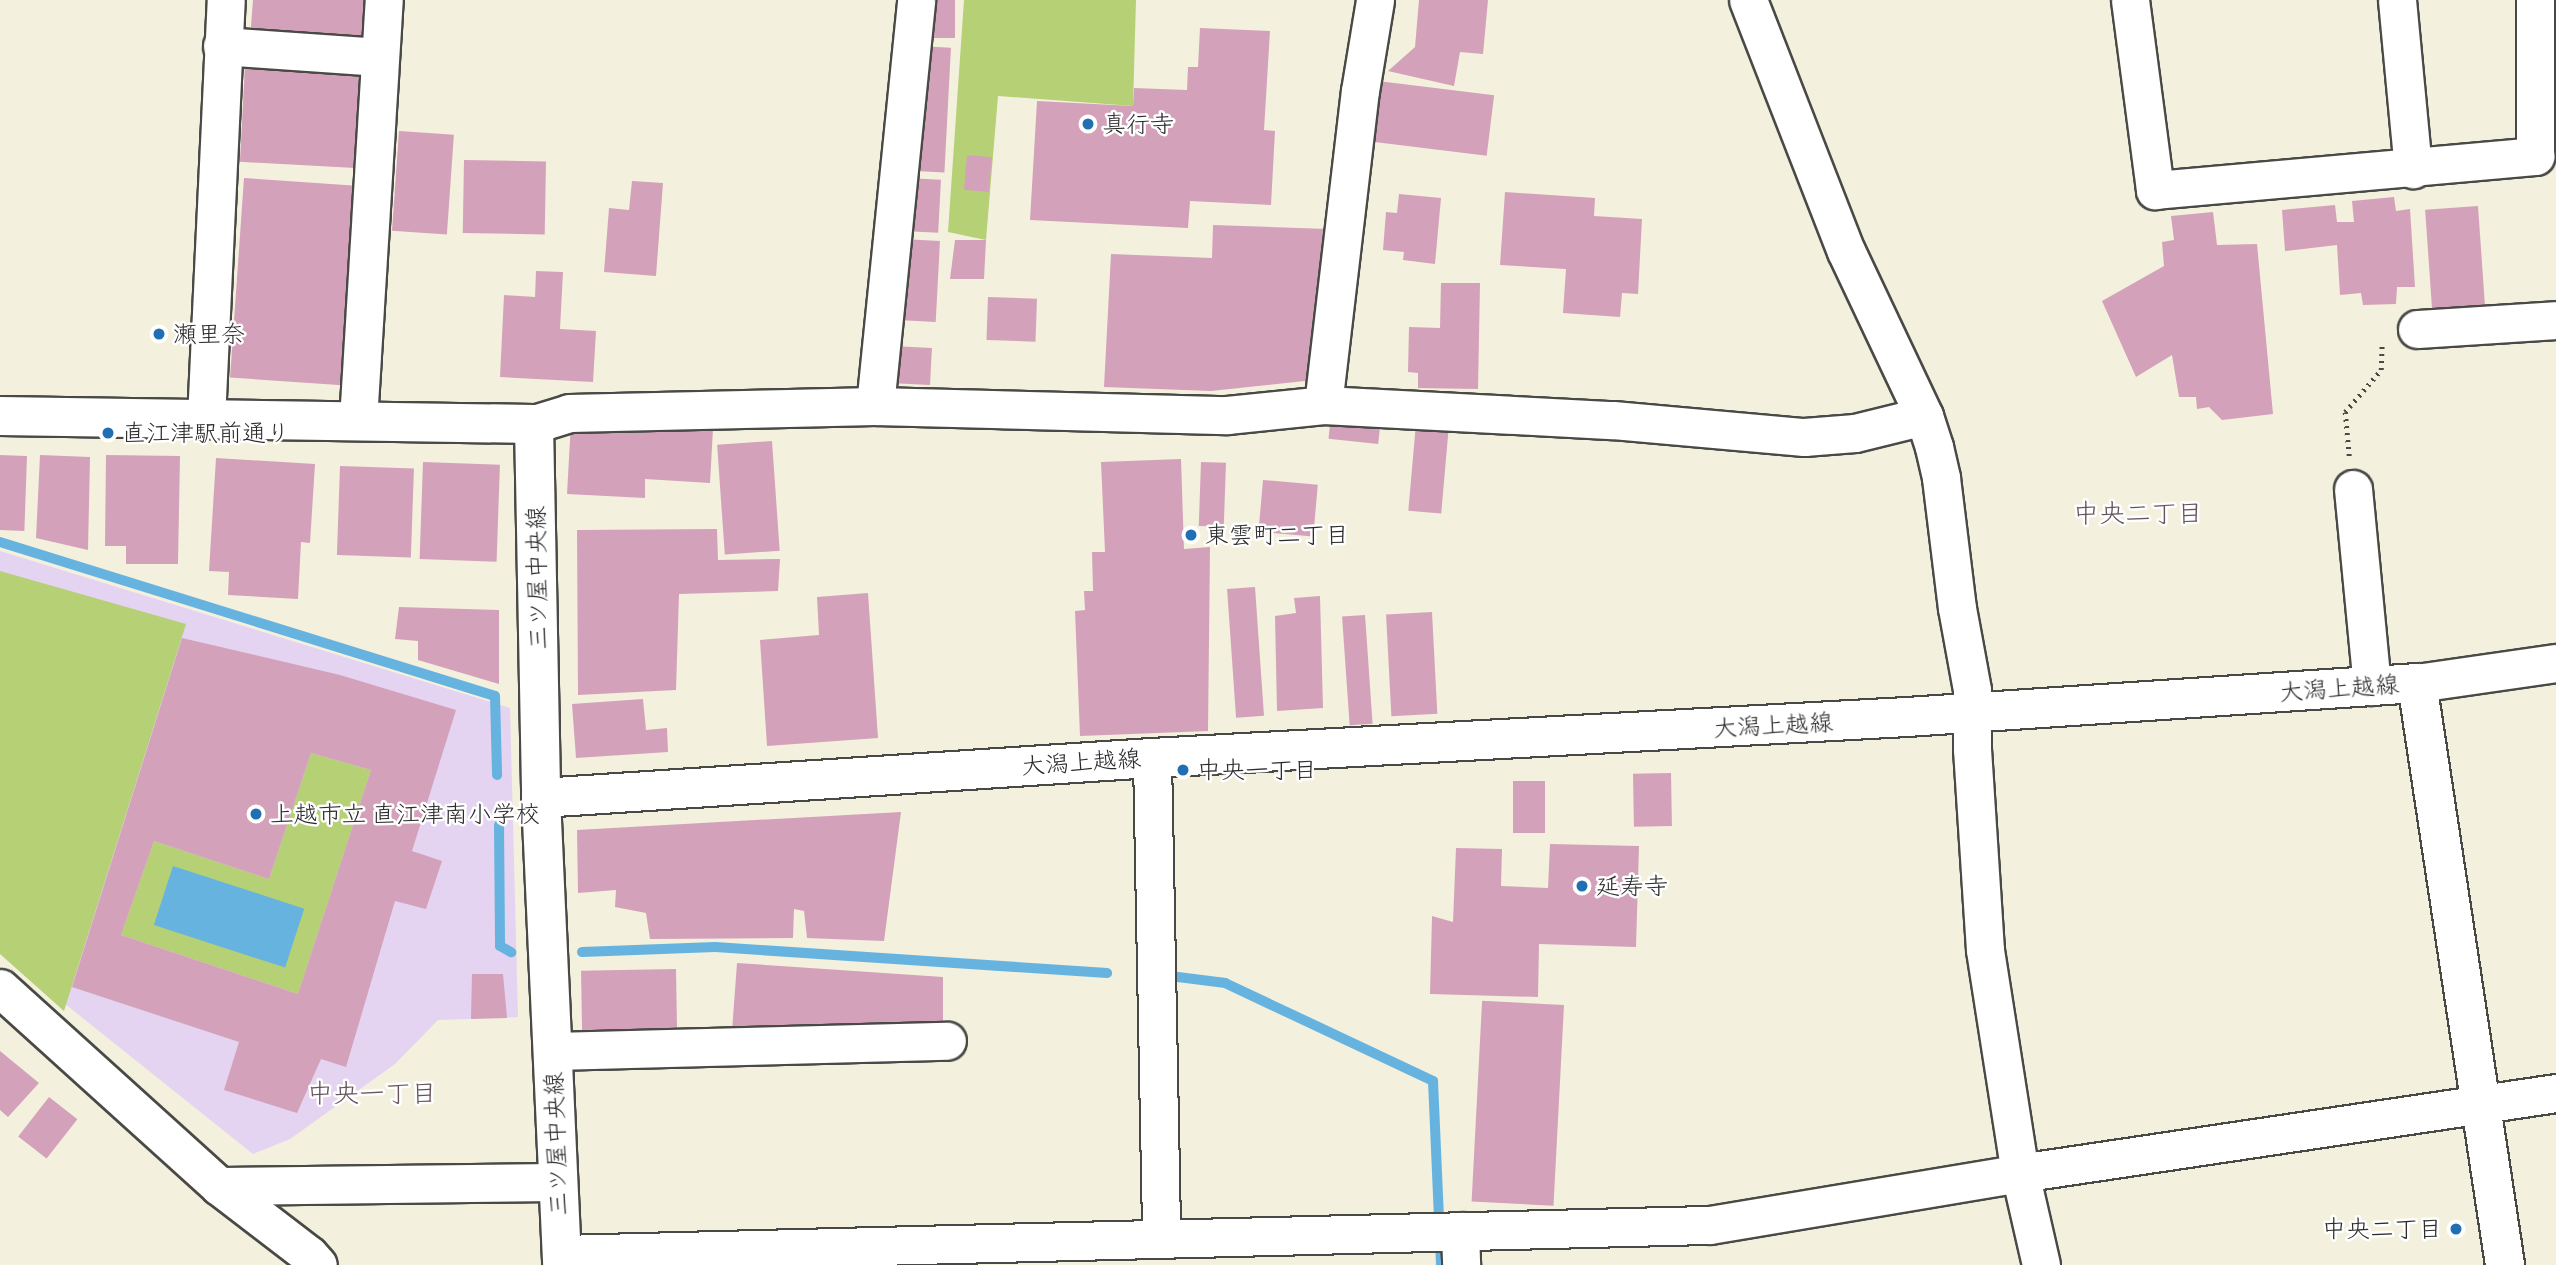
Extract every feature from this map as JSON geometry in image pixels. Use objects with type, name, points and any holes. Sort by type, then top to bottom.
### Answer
[{"type":"main road","points":[[0,416],[534,424]]},
{"type":"main road","name":"三ツ屋中央線","points":[[534,424],[541,798],[553,1051],[556,1182],[562,1259]]},
{"type":"main road","name":"大潟上越線","points":[[541,798],[1152,758],[1972,713],[2417,683],[2505,1265]]},
{"type":"street","points":[[358,421],[384,0]]},
{"type":"street","points":[[875,406],[916,0]]},
{"type":"street","points":[[1323,405],[1360,91],[1376,0]]},
{"type":"street","points":[[1748,0],[1846,251],[1924,416],[1941,478],[1972,713],[1985,950],[2020,1173],[2041,1265]]},
{"type":"street","points":[[2130,0],[2155,190],[2535,156],[2535,0]]},
{"type":"street","points":[[2397,0],[2413,169]]},
{"type":"street","points":[[206,419],[226,1]]},
{"type":"street","points":[[222,46],[380,57]]},
{"type":"street","points":[[2417,329],[2556,320]]},
{"type":"street","points":[[534,424],[569,413],[875,406],[1227,415],[1323,405],[1613,421],[1804,437],[1855,433],[1924,416]]},
{"type":"street","points":[[2353,489],[2372,686]]},
{"type":"street","points":[[2417,683],[2556,663]]},
{"type":"street","points":[[1152,758],[1161,1239]]},
{"type":"street","points":[[0,988],[219,1186],[309,1255],[318,1265]]},
{"type":"street","points":[[553,1051],[947,1041]]},
{"type":"street","points":[[562,1259],[1161,1239],[1460,1248],[1710,1225],[2020,1173],[2479,1102],[2556,1093]]},
{"type":"street","points":[[219,1186],[556,1182]]},
{"type":"path","points":[[2353,489],[2344,412],[2381,370],[2383,329],[2417,329]]},
{"type":"shaded area","name":"上越市立 直江津南小学校","points":[[0,551],[510,708],[518,1017],[438,1020],[395,1064],[290,1139],[253,1154],[0,952]]},
{"type":"green space","points":[[964,0],[1136,0],[1133,106],[998,96],[986,240],[948,232]]},
{"type":"green space","points":[[0,571],[186,624],[64,1011],[0,954]]},
{"type":"green space","points":[[311,753],[371,770],[298,994],[121,935],[154,841],[269,879]]},
{"type":"water","points":[[173,866],[304,909],[285,968],[154,925]]},
{"type":"building","points":[[253,0],[368,0],[365,46],[250,39]]},
{"type":"building","points":[[922,0],[955,0],[955,38],[922,38]]},
{"type":"building","points":[[1419,0],[1488,0],[1483,54],[1460,52],[1454,86],[1388,71],[1415,47]]},
{"type":"building","points":[[1200,28],[1270,31],[1264,130],[1275,131],[1271,205],[1190,201],[1188,228],[1030,220],[1037,101],[1133,106],[1134,88],[1187,90],[1188,67],[1198,67]]},
{"type":"building","points":[[917,46],[951,48],[944,173],[910,171]]},
{"type":"building","points":[[245,65],[365,71],[360,168],[240,162]]},
{"type":"building","points":[[1378,81],[1494,95],[1487,156],[1371,142]]},
{"type":"building","points":[[399,131],[454,135],[447,235],[392,231]]},
{"type":"building","points":[[967,155],[992,157],[989,192],[964,190]]},
{"type":"building","points":[[464,160],[546,161],[545,234],[463,233]]},
{"type":"building","points":[[244,178],[360,186],[346,386],[230,378]]},
{"type":"building","points":[[906,178],[941,180],[938,233],[903,231]]},
{"type":"building","points":[[632,181],[663,183],[656,276],[604,272],[609,208],[629,210]]},
{"type":"building","points":[[1505,192],[1595,198],[1594,216],[1642,219],[1638,294],[1622,293],[1620,317],[1563,313],[1566,269],[1500,265]]},
{"type":"building","points":[[1399,194],[1441,198],[1435,264],[1403,260],[1404,252],[1383,250],[1386,212],[1397,213]]},
{"type":"building","points":[[2394,197],[2396,211],[2410,209],[2415,287],[2397,287],[2396,304],[2363,305],[2361,293],[2340,295],[2337,245],[2285,251],[2282,210],[2335,205],[2337,222],[2354,222],[2352,201]]},
{"type":"building","points":[[2478,206],[2485,305],[2432,308],[2425,210]]},
{"type":"building","points":[[2213,212],[2217,245],[2257,244],[2273,414],[2222,420],[2209,407],[2197,409],[2196,397],[2179,397],[2172,355],[2136,377],[2102,301],[2164,266],[2162,242],[2174,240],[2171,216]]},
{"type":"building","points":[[1213,225],[1327,229],[1314,380],[1211,391],[1104,387],[1111,254],[1212,258]]},
{"type":"building","points":[[902,239],[940,241],[936,322],[898,320]]},
{"type":"building","points":[[955,240],[986,240],[984,279],[950,279]]},
{"type":"building","points":[[536,271],[563,272],[560,329],[596,331],[593,382],[500,377],[504,295],[535,297]]},
{"type":"building","points":[[1441,283],[1480,283],[1478,389],[1418,388],[1418,373],[1408,372],[1409,327],[1440,328]]},
{"type":"building","points":[[988,297],[1037,299],[1035,342],[986,340]]},
{"type":"building","points":[[892,346],[932,348],[930,385],[890,383]]},
{"type":"building","points":[[1331,415],[1381,420],[1378,444],[1328,439]]},
{"type":"building","points":[[571,422],[713,429],[710,483],[645,479],[645,498],[567,494]]},
{"type":"building","points":[[1416,423],[1449,426],[1441,514],[1408,511]]},
{"type":"building","points":[[772,441],[780,551],[725,555],[717,445]]},
{"type":"building","points":[[0,455],[27,456],[24,531],[0,530]]},
{"type":"building","points":[[40,455],[90,457],[88,550],[36,538]]},
{"type":"building","points":[[106,455],[180,456],[178,564],[126,564],[126,546],[105,546]]},
{"type":"building","points":[[216,458],[315,464],[310,543],[301,542],[298,599],[228,595],[229,572],[209,571]]},
{"type":"building","points":[[1181,459],[1184,549],[1210,547],[1208,731],[1080,736],[1075,611],[1085,610],[1084,591],[1093,591],[1092,552],[1105,552],[1101,462]]},
{"type":"building","points":[[423,462],[500,465],[497,562],[420,559]]},
{"type":"building","points":[[1201,462],[1226,463],[1224,527],[1199,526]]},
{"type":"building","points":[[340,466],[414,469],[411,558],[337,555]]},
{"type":"building","points":[[1263,480],[1318,485],[1313,537],[1258,532]]},
{"type":"building","points":[[717,529],[718,560],[780,559],[778,591],[679,594],[676,690],[578,695],[577,530]]},
{"type":"building","points":[[1255,587],[1264,716],[1236,718],[1227,589]]},
{"type":"building","points":[[868,593],[878,738],[767,746],[760,640],[819,635],[817,597]]},
{"type":"building","points":[[1320,596],[1323,708],[1277,711],[1275,616],[1296,613],[1294,598]]},
{"type":"building","points":[[399,607],[499,610],[499,684],[418,660],[418,641],[395,639]]},
{"type":"building","points":[[1432,612],[1437,714],[1391,716],[1386,614]]},
{"type":"building","points":[[1365,615],[1373,724],[1350,725],[1342,617]]},
{"type":"building","points":[[182,638],[340,675],[456,710],[412,851],[442,861],[426,909],[395,901],[346,1067],[321,1059],[297,1113],[224,1090],[239,1042],[72,987]],"holes":[[[311,753],[371,770],[298,994],[121,935],[154,841],[269,879]]]},
{"type":"building","points":[[643,699],[646,730],[667,728],[668,752],[576,758],[572,704]]},
{"type":"building","points":[[1671,773],[1672,826],[1634,827],[1633,774]]},
{"type":"building","points":[[1513,781],[1545,781],[1545,833],[1513,833]]},
{"type":"building","points":[[901,812],[884,941],[807,938],[804,911],[794,909],[793,938],[650,939],[646,913],[615,907],[616,890],[578,893],[577,830]]},
{"type":"building","points":[[1550,844],[1639,846],[1636,947],[1539,944],[1538,997],[1430,994],[1432,916],[1453,922],[1456,848],[1502,849],[1501,886],[1548,888]]},
{"type":"building","points":[[737,963],[943,977],[943,1026],[732,1031]]},
{"type":"building","points":[[676,969],[677,1035],[582,1037],[581,971]]},
{"type":"building","points":[[472,974],[503,974],[507,1018],[471,1019]]},
{"type":"building","points":[[1482,1001],[1564,1005],[1553,1206],[1472,1201]]},
{"type":"building","points":[[0,1051],[39,1083],[8,1117],[0,1110]]},
{"type":"building","points":[[49,1097],[77,1119],[47,1159],[18,1136]]},
{"type":"waterway","points":[[0,542],[495,696],[497,775]]},
{"type":"waterway","points":[[499,825],[500,946],[511,952]]},
{"type":"waterway","points":[[582,952],[715,947],[1107,973]]},
{"type":"waterway","points":[[1162,975],[1225,983],[1433,1081],[1441,1265]]},
{"type":"place","name":"真行寺","points":[[1088,124]]},
{"type":"place","name":"瀬里奈","points":[[159,334]]},
{"type":"place","name":"直江津駅前通り","points":[[108,433]]},
{"type":"place","name":"東雲町二丁目","points":[[1191,535]]},
{"type":"place","name":"中央一丁目","points":[[1183,770]]},
{"type":"place","name":"上越市立 直江津南小学校","points":[[256,814]]},
{"type":"place","name":"延寿寺","points":[[1582,886]]},
{"type":"place","name":"中央二丁目","points":[[2456,1229]]},
{"type":"district","name":"中央二丁目","points":[[2138,513]]},
{"type":"district","name":"中央一丁目","points":[[372,1093]]}]
